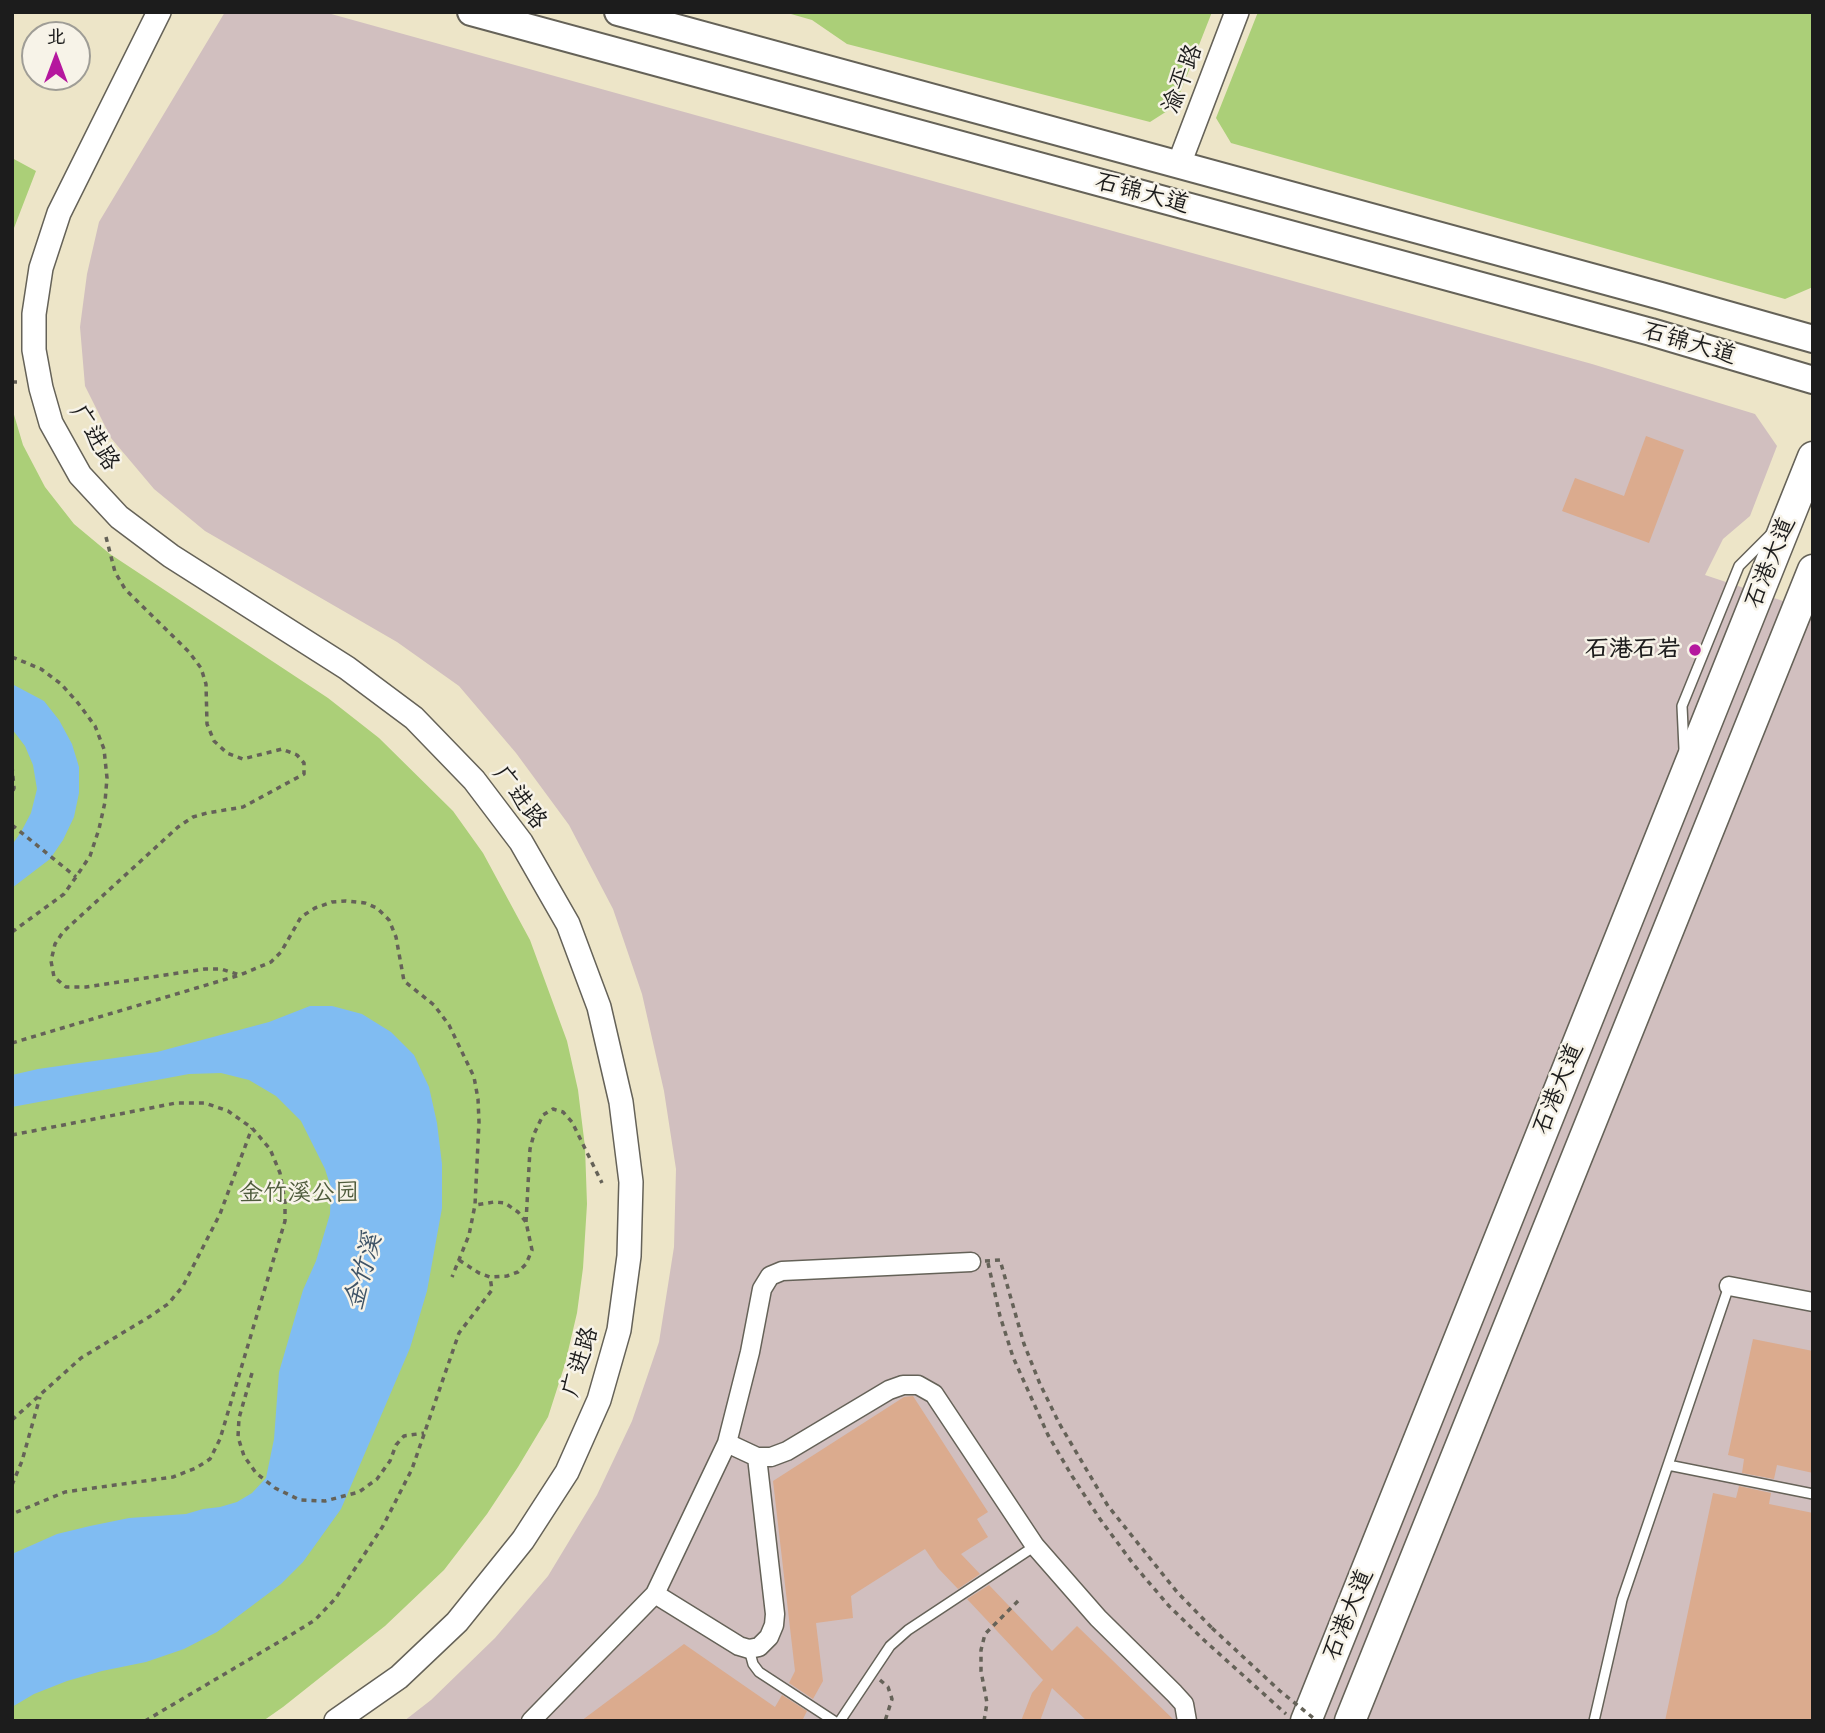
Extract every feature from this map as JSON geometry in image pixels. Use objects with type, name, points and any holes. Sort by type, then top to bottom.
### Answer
[{"type":"main road","name":"石锦大道","points":[[471,12],[1651,332],[1813,380]]},
{"type":"main road","name":"石锦大道","points":[[618,12],[1813,339]]},
{"type":"main road","points":[[1651,332],[1667,323],[1671,311],[1669,304],[1661,296]]},
{"type":"main road","name":"石港大道","points":[[1306,1721],[1813,457]]},
{"type":"main road","name":"石港大道","points":[[1350,1721],[1813,570]]},
{"type":"street","name":"广进路","points":[[159,12],[59,213],[41,268],[34,314],[34,350],[51,424],[80,475],[119,517],[171,556],[359,676],[414,718],[482,791],[521,842],[568,925],[599,1007],[621,1102],[631,1182],[629,1256],[619,1329],[599,1400],[567,1472],[523,1540],[457,1622],[399,1677],[336,1721]]},
{"type":"street","name":"渝平路","points":[[1179,164],[1237,12]]},
{"type":"street","points":[[531,1721],[655,1594],[727,1443],[750,1352],[762,1289],[770,1276],[782,1271],[971,1262]]},
{"type":"street","points":[[1729,1286],[1813,1302]]},
{"type":"street","points":[[727,1443],[757,1457],[771,1457],[787,1451],[888,1390],[903,1385],[918,1385],[934,1394],[1035,1546],[1098,1619],[1184,1704],[1187,1721]]},
{"type":"street","points":[[655,1594],[739,1646],[749,1649],[759,1647],[769,1637],[775,1614],[757,1457]]},
{"type":"lane","points":[[1594,1721],[1622,1600],[1729,1286]]},
{"type":"lane","points":[[1668,1465],[1813,1494]]},
{"type":"lane","points":[[840,1721],[890,1646],[908,1630],[1035,1546]]},
{"type":"lane","points":[[749,1649],[753,1664],[759,1672],[834,1721]]},
{"type":"path","points":[[106,537],[115,572],[125,589],[190,652],[201,668],[206,684],[207,724],[214,741],[227,753],[243,758],[282,749],[297,755],[304,762],[304,774],[243,807],[193,817],[178,827],[64,932],[55,944],[51,961],[54,977],[66,986],[86,987],[205,970],[221,970],[240,975]]},
{"type":"path","points":[[12,657],[41,668],[61,684],[78,703],[95,726],[104,749],[107,778],[106,802],[90,856],[64,894],[12,932]]},
{"type":"path","points":[[12,766],[15,788],[12,793]]},
{"type":"path","points":[[12,825],[76,877]]},
{"type":"path","points":[[12,1043],[240,975],[271,962],[281,951],[301,916],[314,908],[346,901],[365,902],[377,908],[389,920],[396,937],[404,981],[434,1005],[442,1015],[474,1077],[479,1122],[475,1205],[469,1235],[452,1277]]},
{"type":"path","points":[[12,1135],[176,1103],[205,1103],[228,1111],[252,1128],[270,1149],[280,1173],[285,1202],[285,1220],[220,1438],[210,1459],[197,1468],[173,1477],[65,1492],[12,1514]]},
{"type":"path","points":[[459,1260],[490,1277],[507,1276],[518,1272],[526,1264],[531,1250],[526,1222],[530,1149],[543,1115],[553,1109],[563,1112],[572,1122],[602,1183]]},
{"type":"path","points":[[12,1420],[81,1358],[168,1304],[183,1286],[220,1214],[252,1128]]},
{"type":"path","points":[[475,1205],[505,1203],[526,1222]]},
{"type":"path","points":[[1295,1721],[1169,1606],[1134,1565],[1086,1498],[1048,1436],[1013,1357],[1000,1316],[988,1261],[1000,1260],[1024,1344],[1040,1384],[1059,1423],[1108,1506],[1177,1592],[1212,1628],[1317,1721]]},
{"type":"path","points":[[145,1721],[314,1620],[341,1590],[383,1526],[412,1469],[459,1333],[492,1290],[490,1277]]},
{"type":"path","points":[[252,1373],[239,1418],[238,1437],[244,1456],[256,1473],[275,1488],[300,1500],[325,1501],[359,1492],[377,1479],[404,1436],[424,1433]]},
{"type":"path","points":[[12,1485],[22,1461],[40,1395]]},
{"type":"path","points":[[984,1721],[988,1703],[981,1671],[981,1650],[985,1634],[1019,1600]]},
{"type":"path","points":[[872,1673],[888,1687],[892,1699],[885,1721]]},
{"type":"shaded area","points":[[225,12],[324,12],[1592,364],[1755,414],[1777,446],[1750,516],[1723,539],[1705,575],[1813,611],[1813,1721],[404,1721],[431,1700],[495,1638],[548,1576],[597,1495],[632,1421],[659,1342],[674,1247],[676,1169],[664,1091],[642,994],[613,909],[569,825],[516,753],[459,686],[397,642],[205,531],[154,489],[111,438],[85,386],[80,327],[87,274],[99,222]]},
{"type":"green space","points":[[784,12],[1212,12],[1175,106],[1150,122],[847,44],[812,20]]},
{"type":"green space","points":[[1258,12],[1813,12],[1813,287],[1785,299],[1231,143],[1216,118]]},
{"type":"green space","points":[[12,158],[36,171],[12,237]]},
{"type":"green space","name":"金竹溪公园","points":[[12,408],[23,445],[45,487],[74,524],[110,554],[328,698],[379,738],[453,811],[483,853],[530,940],[567,1041],[578,1090],[585,1147],[587,1204],[583,1268],[577,1313],[565,1364],[548,1417],[487,1514],[444,1570],[385,1626],[263,1721],[12,1721]]},
{"type":"water","points":[[12,684],[44,701],[59,720],[72,744],[79,767],[79,793],[74,817],[50,859],[12,888],[12,845],[31,813],[37,789],[33,765],[25,746],[12,729]]},
{"type":"water","name":"金竹溪","points":[[310,1006],[332,1006],[362,1014],[391,1032],[414,1055],[429,1087],[442,1164],[442,1208],[427,1291],[410,1348],[341,1509],[303,1562],[281,1584],[217,1632],[184,1649],[146,1662],[67,1681],[34,1694],[12,1707],[12,1554],[57,1534],[90,1526],[129,1518],[186,1514],[237,1502],[252,1493],[266,1478],[274,1439],[279,1372],[303,1290],[316,1261],[330,1214],[331,1188],[325,1169],[301,1121],[276,1096],[249,1080],[221,1073],[189,1074],[12,1107],[12,1075],[157,1052],[269,1022]]},
{"type":"building","points":[[1646,436],[1684,450],[1649,543],[1562,511],[1575,478],[1624,496]]},
{"type":"building","points":[[1753,1339],[1813,1351],[1813,1473],[1777,1465],[1774,1479],[1742,1473],[1744,1459],[1728,1455]]},
{"type":"building","points":[[913,1396],[988,1512],[977,1519],[988,1537],[961,1554],[980,1574],[958,1589],[925,1549],[851,1596],[853,1618],[816,1623],[823,1681],[813,1699],[789,1683],[795,1671],[773,1481],[904,1397]]},
{"type":"building","points":[[1739,1486],[1771,1493],[1769,1504],[1813,1513],[1813,1721],[1665,1721],[1713,1493],[1736,1498]]},
{"type":"building","points":[[989,1585],[1052,1651],[1077,1626],[1175,1721],[1087,1721],[1052,1688],[1040,1721],[1021,1721],[1032,1693],[1043,1680],[967,1599]]},
{"type":"building","points":[[684,1644],[775,1707],[782,1695],[807,1711],[802,1721],[581,1721]]},
{"type":"place","name":"石港石岩","points":[[1695,650]]}]
